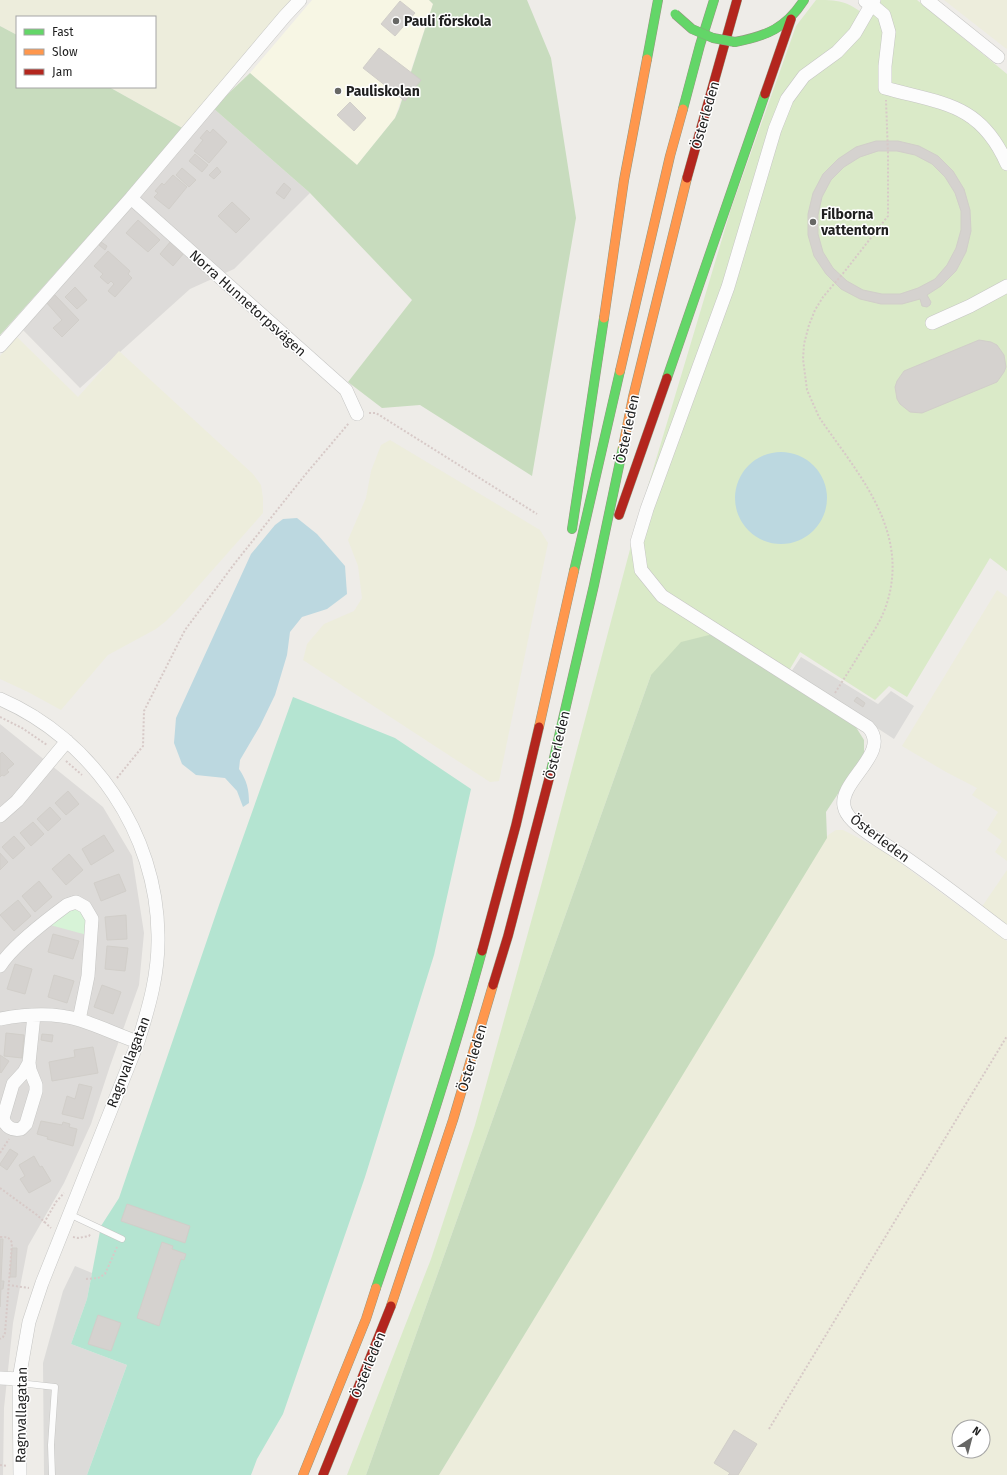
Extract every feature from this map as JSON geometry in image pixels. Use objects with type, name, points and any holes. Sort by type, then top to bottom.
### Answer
[{"type":"main road","name":"Österleden","points":[[303,1475],[366,1319],[414,1178],[471,991],[516,825],[670,156],[700,45],[714,0]]},
{"type":"main road","name":"Österleden","points":[[323,1475],[386,1318],[453,1120],[508,936],[544,801],[594,584],[633,397],[688,174],[737,0]]},
{"type":"main road","points":[[594,584],[658,406],[725,206],[791,19],[804,0]]},
{"type":"main road","points":[[667,5],[692,29],[713,38],[735,42],[756,39],[774,31],[791,19]]},
{"type":"main road","points":[[570,538],[596,377],[624,180],[667,5]]},
{"type":"main road","points":[[549,686],[565,569]]},
{"type":"street","points":[[0,346],[131,198],[300,0]]},
{"type":"street","points":[[927,0],[998,58]]},
{"type":"street","points":[[869,1],[884,15],[889,32],[885,88],[944,103],[971,116],[986,129],[997,144],[1007,164]]},
{"type":"street","name":"Österleden","points":[[869,1],[855,33],[836,52],[804,76],[787,99],[775,129],[728,287],[647,509],[637,542],[641,570],[662,596],[868,727],[872,732],[874,740],[871,752],[845,796],[843,805],[848,816],[859,826],[910,860],[1007,932]]},
{"type":"street","name":"Norra Hunnetorpsvägen","points":[[131,198],[346,390],[357,414]]},
{"type":"street","points":[[932,323],[970,306],[1007,286]]},
{"type":"street","name":"Ragnvallagatan","points":[[0,700],[18,707],[43,722],[67,741],[94,769],[109,788],[127,815],[143,853],[154,896],[158,936],[152,997],[138,1042],[69,1214],[29,1322],[19,1381],[20,1475]]},
{"type":"street","points":[[2,812],[17,800],[67,741]]},
{"type":"street","points":[[0,966],[17,946],[67,905],[76,902],[85,907],[92,919],[92,933],[88,976],[79,1020]]},
{"type":"street","points":[[0,1019],[34,1015],[56,1016],[79,1020],[138,1042]]},
{"type":"street","points":[[29,1063],[34,1015]]},
{"type":"street","points":[[0,1378],[19,1381]]},
{"type":"lane","points":[[69,1214],[122,1239]]},
{"type":"lane","points":[[19,1381],[55,1387],[51,1445],[52,1475]]},
{"type":"path","points":[[829,702],[882,616],[891,585],[892,549],[888,530],[874,499],[819,417],[812,403],[807,390],[802,359],[809,325],[819,303],[888,216],[888,154],[885,88]]},
{"type":"path","points":[[109,788],[143,746],[144,711],[185,630],[304,474],[357,414],[376,413],[537,514]]},
{"type":"path","points":[[769,1429],[1007,1036]]},
{"type":"path","points":[[0,1188],[37,1215],[49,1227],[62,1234],[78,1238],[89,1236],[95,1226]]},
{"type":"path","points":[[0,1237],[8,1238],[12,1243],[5,1333],[0,1339]]},
{"type":"path","points":[[86,1279],[98,1278],[105,1274],[112,1255],[122,1239]]},
{"type":"path","points":[[8,1285],[40,1290]]},
{"type":"shaded area","points":[[0,0],[293,0],[184,129],[111,88],[156,88],[156,16],[16,16],[16,34],[0,26]]},
{"type":"shaded area","name":"Pauliskolan","points":[[312,0],[429,0],[433,4],[395,118],[357,165],[250,73]]},
{"type":"shaded area","points":[[944,0],[1007,0],[1007,49],[1004,47]]},
{"type":"shaded area","points":[[213,108],[310,193],[234,269],[190,289],[80,388],[21,328]]},
{"type":"shaded area","points":[[17,337],[78,397],[119,351],[253,474],[261,485],[263,498],[263,513],[178,609],[156,629],[108,655],[61,710],[0,679],[0,356]]},
{"type":"shaded area","points":[[390,440],[540,530],[548,543],[499,781],[490,782],[303,660],[307,644],[324,624],[354,611],[362,598],[358,566],[348,540],[366,498],[371,471],[381,445]]},
{"type":"shaded area","points":[[997,590],[1007,597],[1007,861],[995,852],[1002,841],[987,830],[998,812],[972,795],[977,788],[902,746]]},
{"type":"shaded area","points":[[801,657],[878,704],[891,691],[914,706],[894,739],[791,672]]},
{"type":"shaded area","points":[[0,724],[103,807],[132,856],[144,933],[139,985],[91,1124],[64,1183],[28,1246],[13,1323],[4,1408],[3,1475],[0,1475]]},
{"type":"shaded area","points":[[836,830],[843,830],[888,854],[1007,941],[1007,1475],[439,1475],[828,835]]},
{"type":"shaded area","points":[[1007,870],[1007,928],[981,908]]},
{"type":"shaded area","points":[[75,1266],[92,1273],[87,1299],[71,1344],[127,1365],[87,1475],[44,1475],[43,1363],[63,1291]]},
{"type":"green space","points":[[429,0],[527,0],[551,58],[576,218],[532,476],[420,405],[382,408],[348,382],[412,300],[310,193],[213,108],[250,73],[357,165],[395,118],[399,109],[433,4]]},
{"type":"green space","points":[[816,0],[839,1],[845,3],[856,8],[870,18],[879,0],[917,0],[1007,74],[1007,571],[990,558],[907,697],[889,686],[875,700],[800,652],[784,679],[651,675],[366,1475],[347,1475],[431,1259],[475,1125],[542,882],[637,523],[731,209],[796,26]]},
{"type":"green space","points":[[0,26],[16,34],[16,88],[111,88],[184,129],[0,335]]},
{"type":"green space","points":[[713,634],[854,724],[864,740],[864,754],[826,812],[827,838],[439,1475],[366,1475],[651,675],[681,642]]},
{"type":"green space","points":[[293,697],[395,738],[471,789],[434,955],[365,1177],[283,1414],[257,1459],[251,1475],[87,1475],[127,1365],[71,1344],[87,1299],[101,1226],[119,1198],[219,905]]},
{"type":"green space","points":[[72,909],[81,912],[86,918],[87,935],[50,925]]},
{"type":"water","points":[[781,452],[790,453],[807,460],[819,472],[826,489],[826,507],[819,524],[807,536],[790,543],[781,544],[772,543],[755,536],[743,524],[736,507],[735,498],[736,489],[743,472],[755,460],[772,453]]},
{"type":"water","points":[[297,518],[317,534],[345,566],[347,594],[327,609],[302,617],[290,632],[287,655],[275,695],[260,726],[240,760],[239,769],[246,781],[249,798],[249,803],[243,807],[237,791],[225,778],[196,775],[182,764],[174,743],[176,718],[251,554],[275,525],[283,519]]},
{"type":"building","points":[[400,1],[415,13],[395,36],[381,24]]},
{"type":"building","points":[[379,48],[421,80],[405,101],[363,68]]},
{"type":"building","points":[[350,102],[366,118],[354,131],[337,115]]},
{"type":"building","points":[[213,129],[227,142],[209,163],[194,151],[203,140],[200,138],[207,130],[210,133]]},
{"type":"building","name":"Filborna vattentorn","points":[[876,141],[898,141],[919,146],[938,156],[953,171],[964,189],[970,210],[971,231],[966,252],[956,271],[941,286],[927,295],[931,302],[927,307],[922,306],[920,299],[902,304],[881,304],[860,299],[841,289],[826,274],[814,256],[808,235],[808,214],[813,193],[823,174],[838,159],[856,147]],"holes":[[[878,151],[897,151],[915,155],[932,164],[945,177],[955,193],[961,211],[961,230],[956,248],[947,265],[935,279],[918,288],[900,294],[882,294],[863,290],[847,281],[833,268],[823,252],[818,234],[818,215],[822,197],[831,180],[844,167],[860,157]]]},
{"type":"building","points":[[195,154],[208,165],[202,172],[189,161]]},
{"type":"building","points":[[217,167],[221,172],[214,179],[209,175]]},
{"type":"building","points":[[182,168],[196,180],[189,187],[176,175]]},
{"type":"building","points":[[173,175],[187,187],[169,209],[154,197],[158,193],[155,191],[162,183],[164,185]]},
{"type":"building","points":[[284,183],[291,189],[284,199],[276,193]]},
{"type":"building","points":[[232,202],[250,219],[236,233],[218,216]]},
{"type":"building","points":[[138,220],[160,240],[148,252],[126,233]]},
{"type":"building","points":[[171,241],[184,253],[173,266],[160,254]]},
{"type":"building","points":[[101,242],[107,246],[105,250],[99,245]]},
{"type":"building","points":[[108,251],[130,271],[128,274],[132,278],[115,297],[108,291],[114,284],[111,281],[108,284],[100,277],[103,274],[94,266]]},
{"type":"building","points":[[75,287],[87,300],[77,309],[65,297]]},
{"type":"building","points":[[54,294],[79,320],[62,337],[53,328],[62,320],[46,302]]},
{"type":"building","points":[[979,340],[991,342],[997,345],[1004,355],[1006,367],[997,382],[922,413],[910,412],[900,404],[897,399],[895,387],[904,371]]},
{"type":"building","points":[[857,697],[865,703],[863,707],[854,701]]},
{"type":"building","points":[[2,752],[14,764],[7,770],[9,772],[0,777],[0,754]]},
{"type":"building","points":[[68,791],[79,804],[66,815],[55,803]]},
{"type":"building","points":[[50,807],[61,819],[48,831],[37,819]]},
{"type":"building","points":[[33,822],[44,834],[31,846],[20,833]]},
{"type":"building","points":[[104,835],[114,851],[91,865],[82,849]]},
{"type":"building","points":[[14,836],[25,848],[13,859],[2,847]]},
{"type":"building","points":[[0,853],[8,862],[0,870]]},
{"type":"building","points":[[69,854],[83,870],[66,885],[52,869]]},
{"type":"building","points":[[119,874],[126,891],[101,901],[94,883]]},
{"type":"building","points":[[39,881],[52,897],[35,912],[22,896]]},
{"type":"building","points":[[18,900],[31,916],[14,931],[0,915]]},
{"type":"building","points":[[126,915],[127,939],[107,940],[105,917]]},
{"type":"building","points":[[53,934],[79,941],[73,959],[48,952]]},
{"type":"building","points":[[107,946],[128,948],[125,971],[105,969]]},
{"type":"building","points":[[15,964],[32,969],[25,994],[7,989]]},
{"type":"building","points":[[54,975],[74,981],[67,1003],[48,997]]},
{"type":"building","points":[[102,985],[121,992],[113,1014],[94,1007]]},
{"type":"building","points":[[6,1033],[24,1035],[22,1058],[4,1056]]},
{"type":"building","points":[[42,1034],[53,1035],[52,1042],[41,1040]]},
{"type":"building","points":[[93,1047],[98,1073],[52,1081],[49,1062],[75,1057],[74,1050]]},
{"type":"building","points":[[0,1055],[9,1061],[1,1073],[0,1072]]},
{"type":"building","points":[[79,1084],[92,1087],[83,1119],[62,1114],[67,1096],[75,1099]]},
{"type":"building","points":[[41,1121],[62,1125],[63,1122],[70,1124],[69,1127],[77,1129],[73,1146],[47,1139],[48,1137],[37,1134]]},
{"type":"building","points":[[10,1149],[18,1154],[7,1170],[0,1164]]},
{"type":"building","points":[[34,1156],[40,1167],[42,1166],[51,1181],[29,1193],[20,1179],[25,1176],[19,1165]]},
{"type":"building","points":[[127,1204],[190,1226],[185,1243],[121,1221]]},
{"type":"building","points":[[0,1239],[3,1239],[1,1281],[4,1281],[3,1289],[1,1289],[0,1307]]},
{"type":"building","points":[[162,1242],[173,1246],[172,1249],[186,1254],[184,1260],[181,1259],[159,1326],[137,1318]]},
{"type":"building","points":[[12,1248],[17,1248],[16,1277],[10,1277]]},
{"type":"building","points":[[98,1315],[121,1323],[111,1351],[88,1344]]},
{"type":"building","points":[[734,1430],[757,1444],[738,1475],[728,1475],[730,1473],[714,1463]]},
{"type":"traffic: fast","points":[[647,59],[658,0]]},
{"type":"traffic: fast","points":[[683,109],[714,0]]},
{"type":"traffic: fast","points":[[735,42],[757,37],[775,29],[790,18],[804,0]]},
{"type":"traffic: fast","points":[[675,14],[692,29],[713,38],[735,42]]},
{"type":"traffic: fast","points":[[667,378],[765,94]]},
{"type":"traffic: fast","points":[[572,529],[604,318]]},
{"type":"traffic: fast","points":[[574,571],[620,371]]},
{"type":"traffic: fast","points":[[550,775],[594,585],[623,447]]},
{"type":"traffic: fast","points":[[376,1288],[432,1121],[482,951]]},
{"type":"traffic: slow","points":[[604,318],[624,180],[647,59]]},
{"type":"traffic: slow","points":[[620,371],[670,156],[683,109]]},
{"type":"traffic: slow","points":[[623,447],[633,397],[687,178]]},
{"type":"traffic: slow","points":[[539,727],[574,571]]},
{"type":"traffic: slow","points":[[391,1306],[453,1120],[493,985]]},
{"type":"traffic: slow","points":[[303,1475],[366,1319],[376,1288]]},
{"type":"traffic: jam","points":[[687,178],[737,0]]},
{"type":"traffic: jam","points":[[765,94],[791,19]]},
{"type":"traffic: jam","points":[[619,515],[667,378]]},
{"type":"traffic: jam","points":[[482,951],[516,825],[539,727]]},
{"type":"traffic: jam","points":[[493,985],[508,936],[550,775]]},
{"type":"traffic: jam","points":[[323,1475],[391,1306]]},
{"type":"place","name":"Pauli förskola","points":[[396,21]]},
{"type":"place","name":"Pauliskolan","points":[[338,91]]},
{"type":"place","name":"Filborna vattentorn","points":[[813,222]]}]
